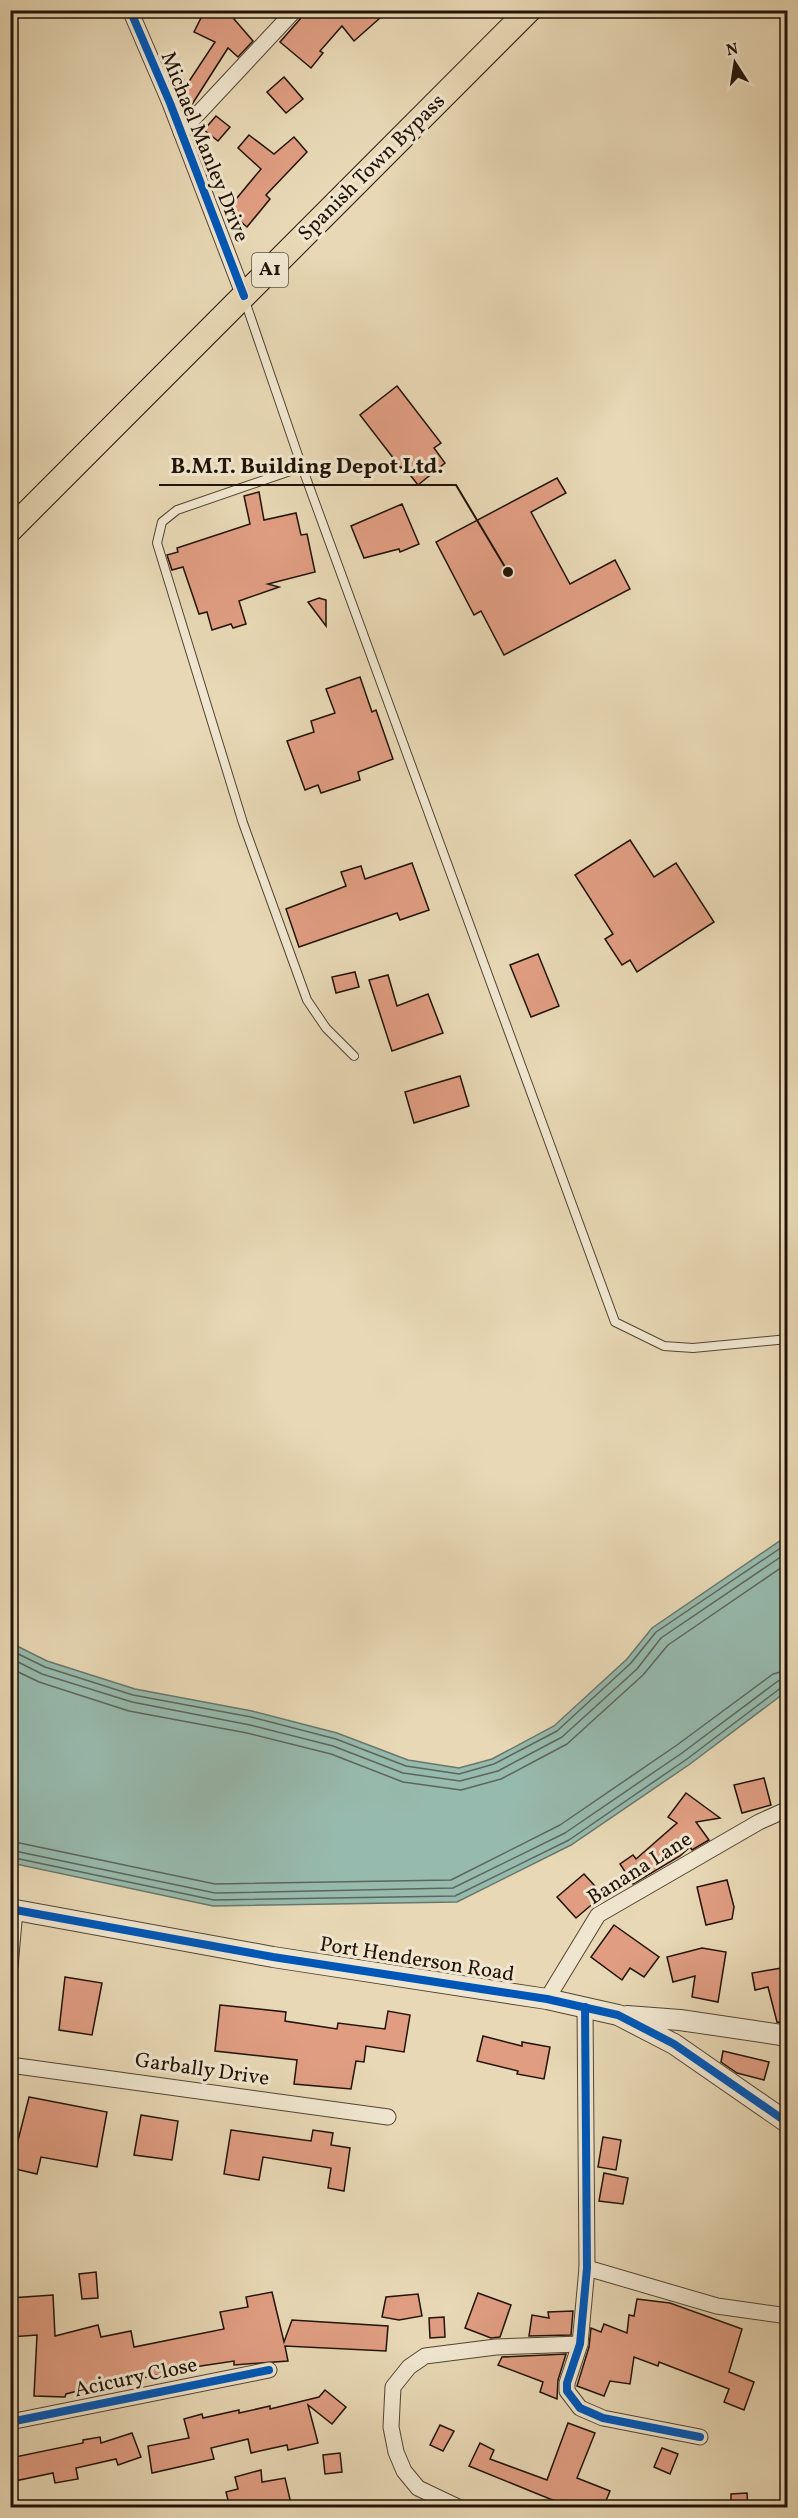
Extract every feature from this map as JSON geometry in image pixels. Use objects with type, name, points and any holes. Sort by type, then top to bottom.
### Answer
[{"type":"main road","name":"Spanish Town Bypass","points":[[10,530],[529,10]]},
{"type":"street","name":"Michael Manley Drive","points":[[130,10],[170,103],[244,296]]},
{"type":"street","points":[[181,132],[295,10]]},
{"type":"street","name":"Banana Lane","points":[[547,1999],[598,1915],[759,1822],[788,1809]]},
{"type":"street","points":[[10,1967],[13,1910]]},
{"type":"street","name":"Port Henderson Road","points":[[13,1910],[273,1957],[547,1999],[618,2015],[674,2044],[788,2123]]},
{"type":"street","points":[[585,2007],[587,2268],[580,2344],[567,2383],[567,2391],[580,2408],[603,2418],[700,2437]]},
{"type":"street","points":[[618,2015],[680,2020],[788,2036]]},
{"type":"street","name":"Garbally Drive","points":[[10,2065],[388,2117]]},
{"type":"street","points":[[587,2268],[717,2306],[788,2316]]},
{"type":"street","points":[[460,2508],[418,2488],[404,2472],[396,2452],[391,2427],[393,2387],[409,2367],[425,2356],[507,2346],[580,2344]]},
{"type":"street","name":"Acicury Close","points":[[10,2422],[269,2370]]},
{"type":"lane","points":[[244,296],[302,467],[615,1322],[664,1346],[674,1347],[693,1348],[788,1339]]},
{"type":"lane","points":[[302,467],[177,510],[162,522],[157,543],[243,823],[307,1000],[326,1028],[354,1056]]},
{"type":"water","points":[[787,1536],[787,1691],[690,1764],[571,1845],[457,1902],[213,1906],[11,1863],[11,1643],[47,1661],[135,1689],[252,1711],[337,1733],[408,1760],[459,1768],[492,1759],[554,1726],[627,1659],[652,1628]]},
{"type":"building","points":[[209,10],[242,10],[234,19],[253,41],[238,57],[228,48],[191,106],[176,92],[184,80],[188,83],[215,42],[194,32],[202,16],[205,17]]},
{"type":"building","points":[[308,10],[389,10],[354,41],[342,26],[320,51],[323,53],[311,68],[280,42]]},
{"type":"building","points":[[284,77],[303,99],[286,113],[267,92]]},
{"type":"building","points":[[216,116],[230,127],[218,141],[204,130]]},
{"type":"building","points":[[249,135],[274,154],[294,137],[307,152],[266,195],[270,199],[247,227],[227,210],[261,169],[238,148]]},
{"type":"building","points":[[397,386],[441,443],[434,448],[445,463],[418,485],[403,466],[401,468],[360,415]]},
{"type":"building","points":[[557,478],[566,493],[531,512],[570,584],[615,560],[630,589],[504,655],[481,611],[474,615],[436,542]]},
{"type":"building","points":[[259,492],[264,520],[296,513],[301,535],[307,534],[315,572],[268,584],[279,587],[239,601],[246,624],[233,628],[231,624],[212,630],[207,612],[199,614],[183,567],[172,570],[167,555],[178,552],[177,548],[250,524],[244,496]]},
{"type":"building","points":[[402,504],[419,544],[400,552],[399,549],[364,558],[351,526]]},
{"type":"building","points":[[319,598],[326,600],[326,626],[308,602]]},
{"type":"building","points":[[360,677],[372,712],[376,710],[393,759],[358,772],[360,780],[321,793],[318,785],[305,790],[287,741],[314,732],[311,721],[335,713],[326,689]]},
{"type":"building","points":[[630,840],[654,877],[676,863],[714,922],[637,972],[630,960],[622,965],[605,939],[613,934],[575,875]]},
{"type":"building","points":[[412,863],[429,910],[400,920],[397,913],[299,947],[286,909],[346,886],[341,872],[361,866],[365,879]]},
{"type":"building","points":[[538,954],[559,1006],[531,1017],[510,965]]},
{"type":"building","points":[[355,972],[359,987],[336,993],[332,977]]},
{"type":"building","points":[[388,975],[397,1006],[428,994],[443,1033],[392,1051],[369,980]]},
{"type":"building","points":[[460,1076],[469,1106],[414,1123],[405,1092]]},
{"type":"building","points":[[764,1778],[771,1805],[742,1813],[734,1785]]},
{"type":"building","points":[[686,1793],[720,1818],[696,1822],[709,1840],[692,1850],[690,1847],[680,1856],[633,1884],[620,1864],[633,1855],[636,1859],[677,1823],[668,1817]]},
{"type":"building","points":[[584,1874],[603,1895],[576,1918],[557,1897]]},
{"type":"building","points":[[727,1880],[734,1907],[732,1919],[706,1925],[697,1887]]},
{"type":"building","points":[[614,1925],[659,1957],[644,1977],[630,1968],[622,1980],[591,1957]]},
{"type":"building","points":[[702,1948],[726,1952],[718,2002],[692,1997],[695,1976],[673,1982],[667,1957]]},
{"type":"building","points":[[788,1967],[788,2024],[777,2022],[768,1987],[755,1990],[752,1973]]},
{"type":"building","points":[[65,1977],[102,1983],[92,2035],[59,2030]]},
{"type":"building","points":[[220,2005],[286,2012],[285,2021],[337,2029],[338,2023],[385,2029],[388,2011],[410,2015],[404,2052],[366,2046],[364,2062],[356,2061],[351,2089],[294,2084],[297,2060],[215,2051]]},
{"type":"building","points":[[483,2036],[522,2046],[522,2042],[550,2047],[544,2079],[517,2074],[518,2071],[477,2061]]},
{"type":"building","points":[[723,2051],[769,2062],[764,2080],[737,2073],[721,2062]]},
{"type":"building","points":[[29,2097],[107,2112],[97,2167],[41,2157],[37,2174],[11,2168]]},
{"type":"building","points":[[141,2115],[178,2121],[172,2160],[134,2155]]},
{"type":"building","points":[[231,2130],[311,2141],[313,2130],[333,2133],[331,2145],[350,2148],[344,2191],[328,2188],[331,2168],[263,2157],[259,2180],[224,2174]]},
{"type":"building","points":[[603,2137],[621,2140],[616,2170],[598,2167]]},
{"type":"building","points":[[604,2173],[628,2178],[623,2204],[599,2201]]},
{"type":"building","points":[[96,2272],[98,2298],[82,2299],[79,2274]]},
{"type":"building","points":[[272,2292],[284,2342],[292,2320],[388,2326],[386,2351],[285,2346],[288,2361],[234,2365],[234,2361],[174,2370],[174,2372],[121,2382],[121,2380],[66,2394],[65,2397],[34,2396],[37,2335],[10,2337],[10,2298],[53,2295],[55,2336],[98,2325],[101,2337],[131,2331],[134,2347],[224,2329],[220,2312],[248,2307],[246,2297]]},
{"type":"building","points":[[478,2293],[511,2305],[500,2337],[491,2338],[465,2328]]},
{"type":"building","points":[[418,2294],[422,2316],[399,2320],[382,2317],[386,2297]]},
{"type":"building","points":[[637,2299],[670,2303],[742,2329],[729,2372],[754,2382],[744,2410],[724,2402],[729,2389],[659,2362],[658,2366],[634,2357],[630,2384],[610,2381],[604,2396],[577,2386],[589,2347],[591,2328],[601,2332],[604,2324],[627,2333],[629,2315],[634,2316]]},
{"type":"building","points":[[573,2311],[571,2335],[529,2336],[532,2315],[549,2318],[548,2312]]},
{"type":"building","points":[[444,2317],[445,2337],[430,2338],[429,2318]]},
{"type":"building","points":[[566,2354],[558,2380],[557,2399],[540,2392],[543,2382],[498,2365],[502,2357]]},
{"type":"building","points":[[325,2390],[346,2407],[332,2424],[308,2405],[318,2443],[288,2450],[287,2445],[251,2453],[248,2439],[211,2448],[214,2459],[152,2473],[148,2446],[189,2438],[184,2419],[202,2414],[203,2418],[239,2410],[239,2413],[270,2406],[270,2409],[319,2397]]},
{"type":"building","points":[[568,2423],[595,2433],[577,2478],[610,2491],[603,2508],[572,2508],[469,2466],[480,2443],[494,2450],[490,2459],[547,2480]]},
{"type":"building","points":[[440,2425],[454,2431],[443,2451],[430,2445]]},
{"type":"building","points":[[132,2433],[141,2457],[118,2465],[116,2459],[76,2468],[78,2479],[55,2483],[53,2473],[10,2482],[10,2458],[83,2443],[83,2440],[100,2437],[101,2443]]},
{"type":"building","points":[[662,2448],[678,2454],[670,2474],[654,2467]]},
{"type":"building","points":[[340,2453],[342,2472],[325,2474],[323,2455]]},
{"type":"building","points":[[261,2470],[262,2482],[285,2478],[292,2508],[230,2508],[226,2492],[238,2489],[235,2477]]},
{"type":"building","points":[[747,2493],[748,2508],[731,2508],[731,2494]]},
{"type":"cycle path","points":[[130,10],[170,103],[244,296]]},
{"type":"cycle path","points":[[10,1909],[273,1957],[547,1999],[618,2015],[674,2044],[788,2123]]},
{"type":"cycle path","points":[[585,2007],[587,2268],[580,2344],[567,2383],[567,2391],[580,2408],[603,2418],[700,2437]]},
{"type":"cycle path","points":[[10,2422],[269,2370]]},
{"type":"place","name":"B.M.T. Building Depot Ltd.","points":[[508,572]]}]
